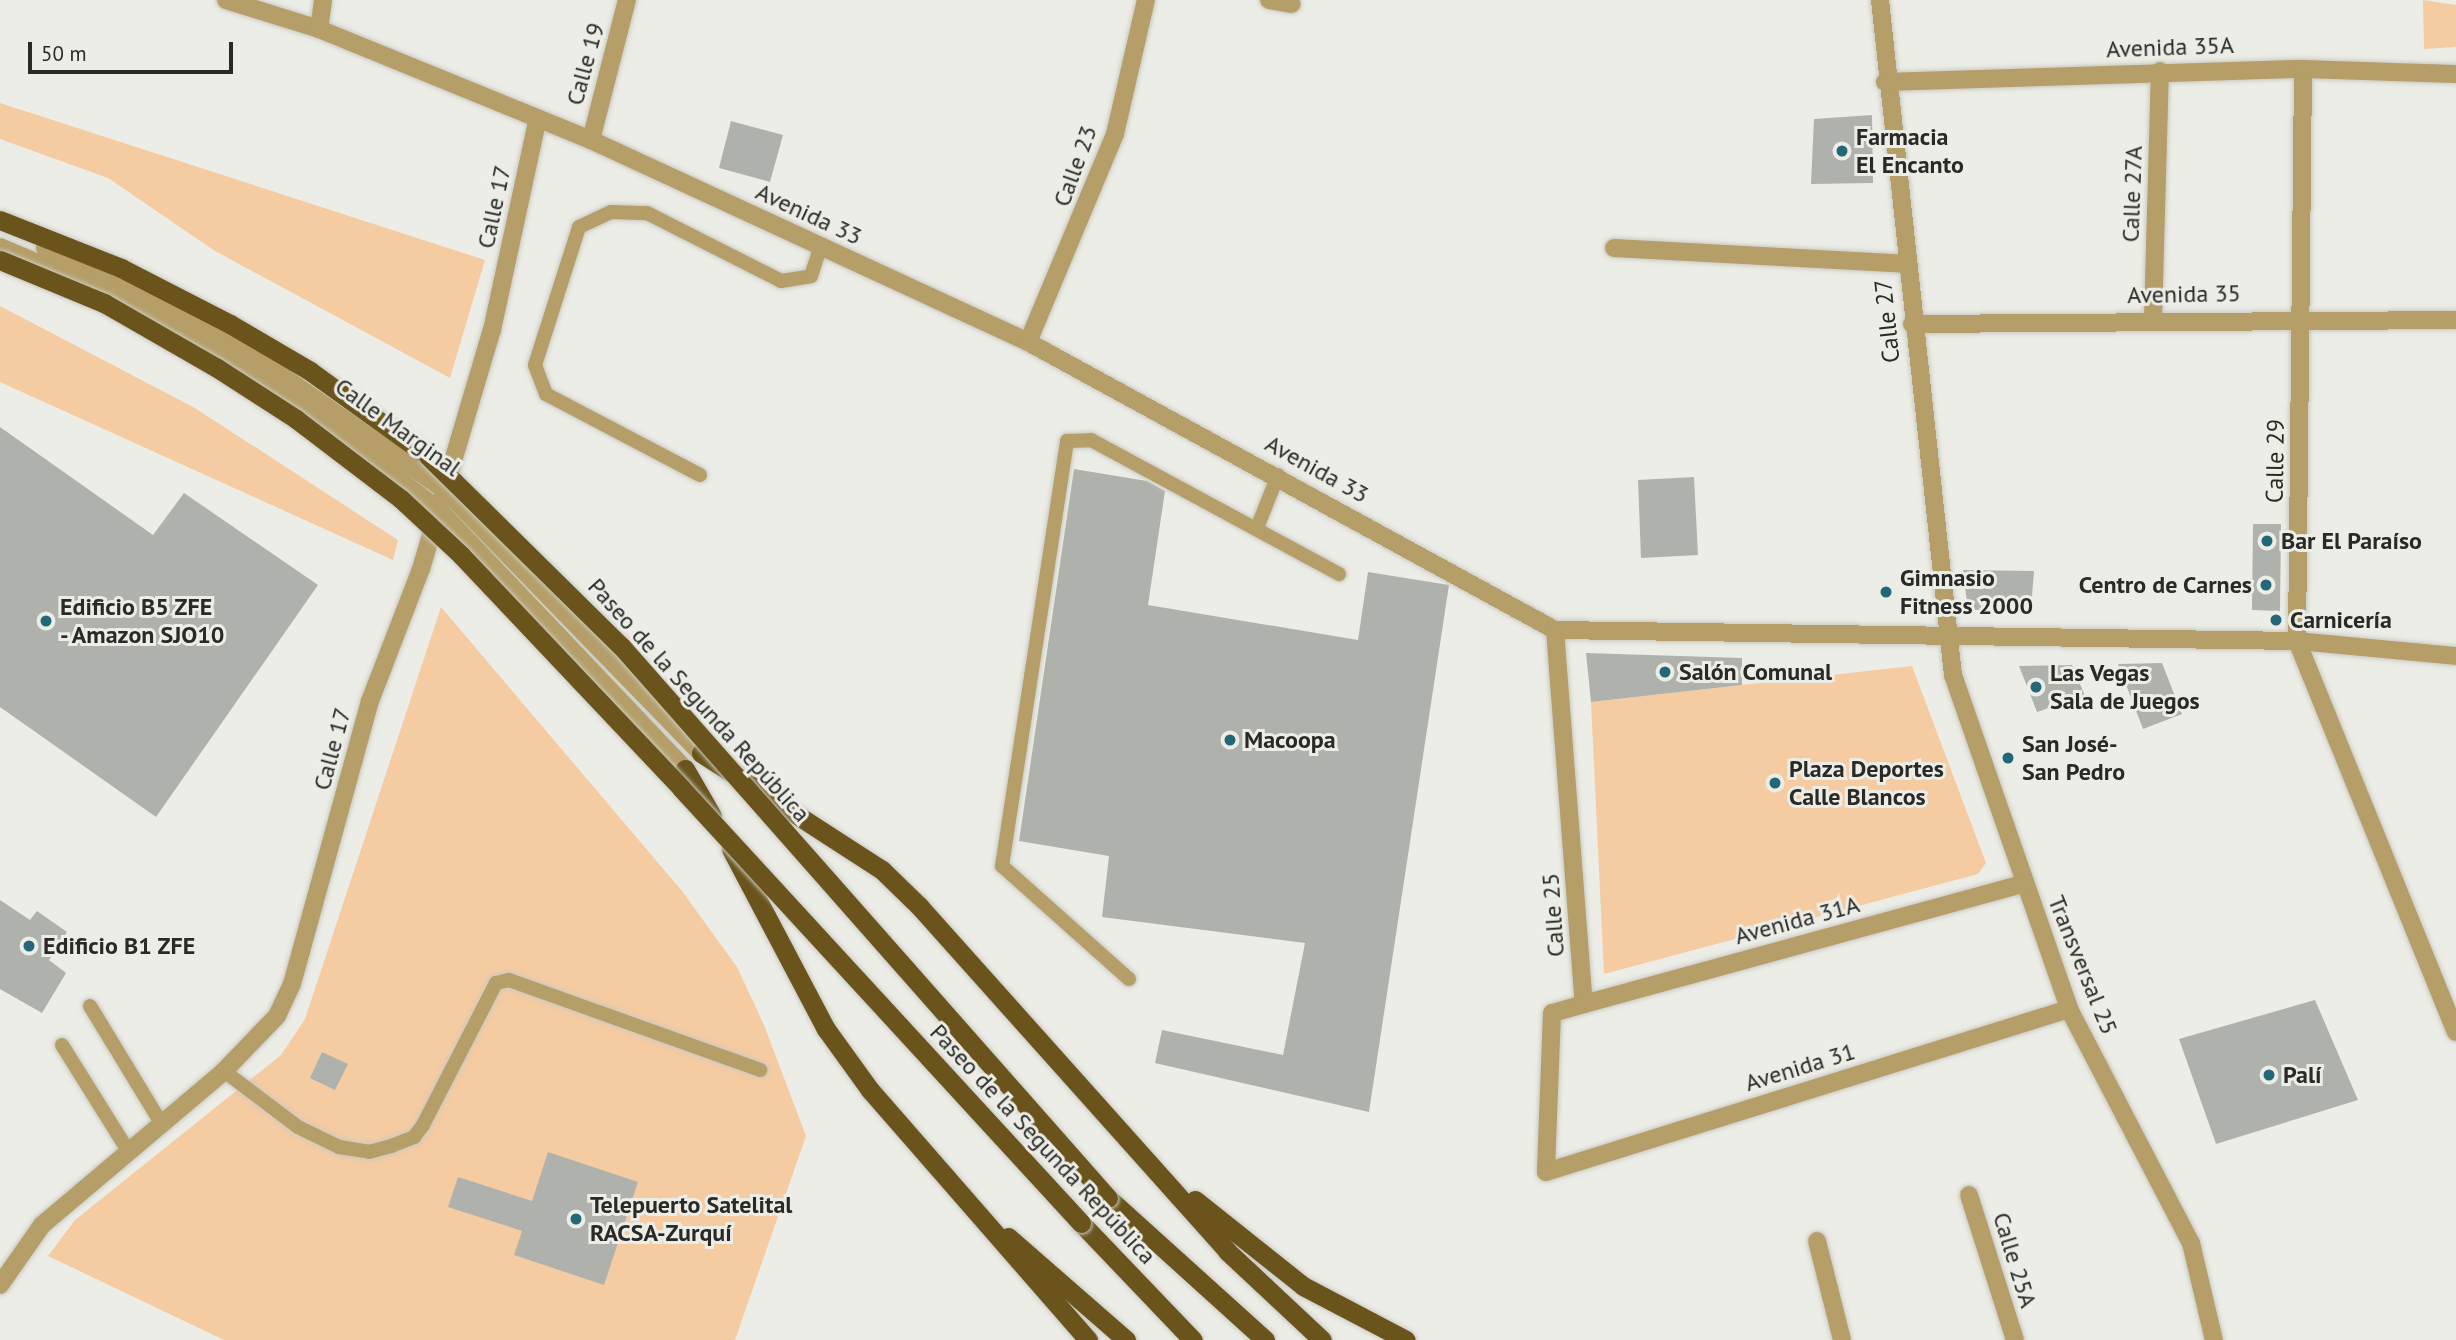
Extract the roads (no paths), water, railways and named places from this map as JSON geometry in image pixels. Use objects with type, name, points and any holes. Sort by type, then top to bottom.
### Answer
[{"type":"highway","name":"Paseo de la Segunda República","points":[[0,220],[121,268],[230,324],[310,371],[428,456],[621,646],[1108,1198],[1265,1340]]},
{"type":"highway","name":"Paseo de la Segunda República","points":[[0,260],[104,303],[217,368],[296,419],[401,499],[461,555],[681,788],[1081,1223],[1193,1340]]},
{"type":"highway","points":[[701,753],[882,870],[1272,1298],[1322,1340]]},
{"type":"highway","points":[[685,769],[769,915],[826,1029],[870,1090],[1088,1340]]},
{"type":"highway","points":[[1142,1154],[1303,1286],[1406,1340]]},
{"type":"highway","points":[[965,1199],[1126,1340]]},
{"type":"street","name":"Avenida 33","points":[[226,0],[319,29],[537,121],[591,140],[1028,342],[1278,475],[1555,630],[2297,640],[2456,656]]},
{"type":"street","points":[[319,29],[323,0]]},
{"type":"street","name":"Calle 19","points":[[591,140],[627,0]]},
{"type":"street","name":"Calle 23","points":[[1028,342],[1115,134],[1146,0]]},
{"type":"street","points":[[1269,0],[1292,4]]},
{"type":"street","name":"Calle 27","points":[[1880,0],[1885,82],[1946,636]]},
{"type":"street","name":"Avenida 35A","points":[[1885,82],[2160,71],[2303,69],[2456,75]]},
{"type":"street","name":"Calle 29","points":[[2303,69],[2297,640],[2456,1032]]},
{"type":"street","name":"Calle 27A","points":[[2153,319],[2160,71]]},
{"type":"street","name":"Calle 17","points":[[0,1285],[42,1225],[160,1121],[224,1071],[277,1016],[292,984],[370,701],[439,510],[492,330],[537,121]]},
{"type":"street","name":"Calle Marginal","points":[[0,228],[122,281],[230,339],[444,489],[701,753]]},
{"type":"street","name":"Calle Marginal","points":[[0,247],[116,296],[224,355],[332,428],[439,510],[685,769]]},
{"type":"street","points":[[1614,248],[1906,264]]},
{"type":"street","name":"Avenida 35","points":[[1912,324],[2153,319],[2456,320]]},
{"type":"street","name":"Calle 25","points":[[1555,630],[1584,1004]]},
{"type":"street","name":"Transversal 25","points":[[1946,636],[1953,675],[2069,1009],[2191,1242],[2214,1340]]},
{"type":"street","name":"Avenida 31A","points":[[1584,1004],[2024,884]]},
{"type":"street","name":"Avenida 31","points":[[1584,1004],[1552,1013],[1546,1172],[2069,1009]]},
{"type":"street","name":"Calle 25A","points":[[1969,1195],[2015,1340]]},
{"type":"street","points":[[1817,1241],[1842,1340]]},
{"type":"lane","points":[[700,475],[546,394],[535,365],[579,227],[611,212],[647,213],[781,281],[811,276],[821,246]]},
{"type":"lane","points":[[1129,979],[1002,866],[1063,448],[1072,439],[1090,440],[1339,574]]},
{"type":"lane","points":[[1257,528],[1278,475]]},
{"type":"lane","points":[[224,1071],[298,1127],[339,1147],[369,1152],[391,1146],[414,1137],[423,1125],[493,988],[509,980],[760,1070]]},
{"type":"lane","points":[[90,1006],[160,1121]]},
{"type":"lane","points":[[62,1045],[127,1149]]},
{"type":"place","name":"Farmacia El Encanto","points":[[1842,151]]},
{"type":"place","name":"Bar El Paraíso","points":[[2267,541]]},
{"type":"place","name":"Centro de Carnes","points":[[2266,585]]},
{"type":"place","name":"Gimnasio Fitness 2000","points":[[1886,592]]},
{"type":"place","name":"Carnicería","points":[[2276,620]]},
{"type":"place","name":"Edificio B5 ZFE - Amazon SJO10","points":[[46,621]]},
{"type":"place","name":"Salón Comunal","points":[[1665,672]]},
{"type":"place","name":"Las Vegas Sala de Juegos","points":[[2036,687]]},
{"type":"place","name":"Macoopa","points":[[1230,740]]},
{"type":"place","name":"San José- San Pedro","points":[[2008,758]]},
{"type":"place","name":"Plaza Deportes Calle Blancos","points":[[1775,783]]},
{"type":"place","name":"Edificio B1 ZFE","points":[[29,946]]},
{"type":"place","name":"Palí","points":[[2269,1075]]},
{"type":"place","name":"Telepuerto Satelital RACSA-Zurquí","points":[[576,1219]]}]
